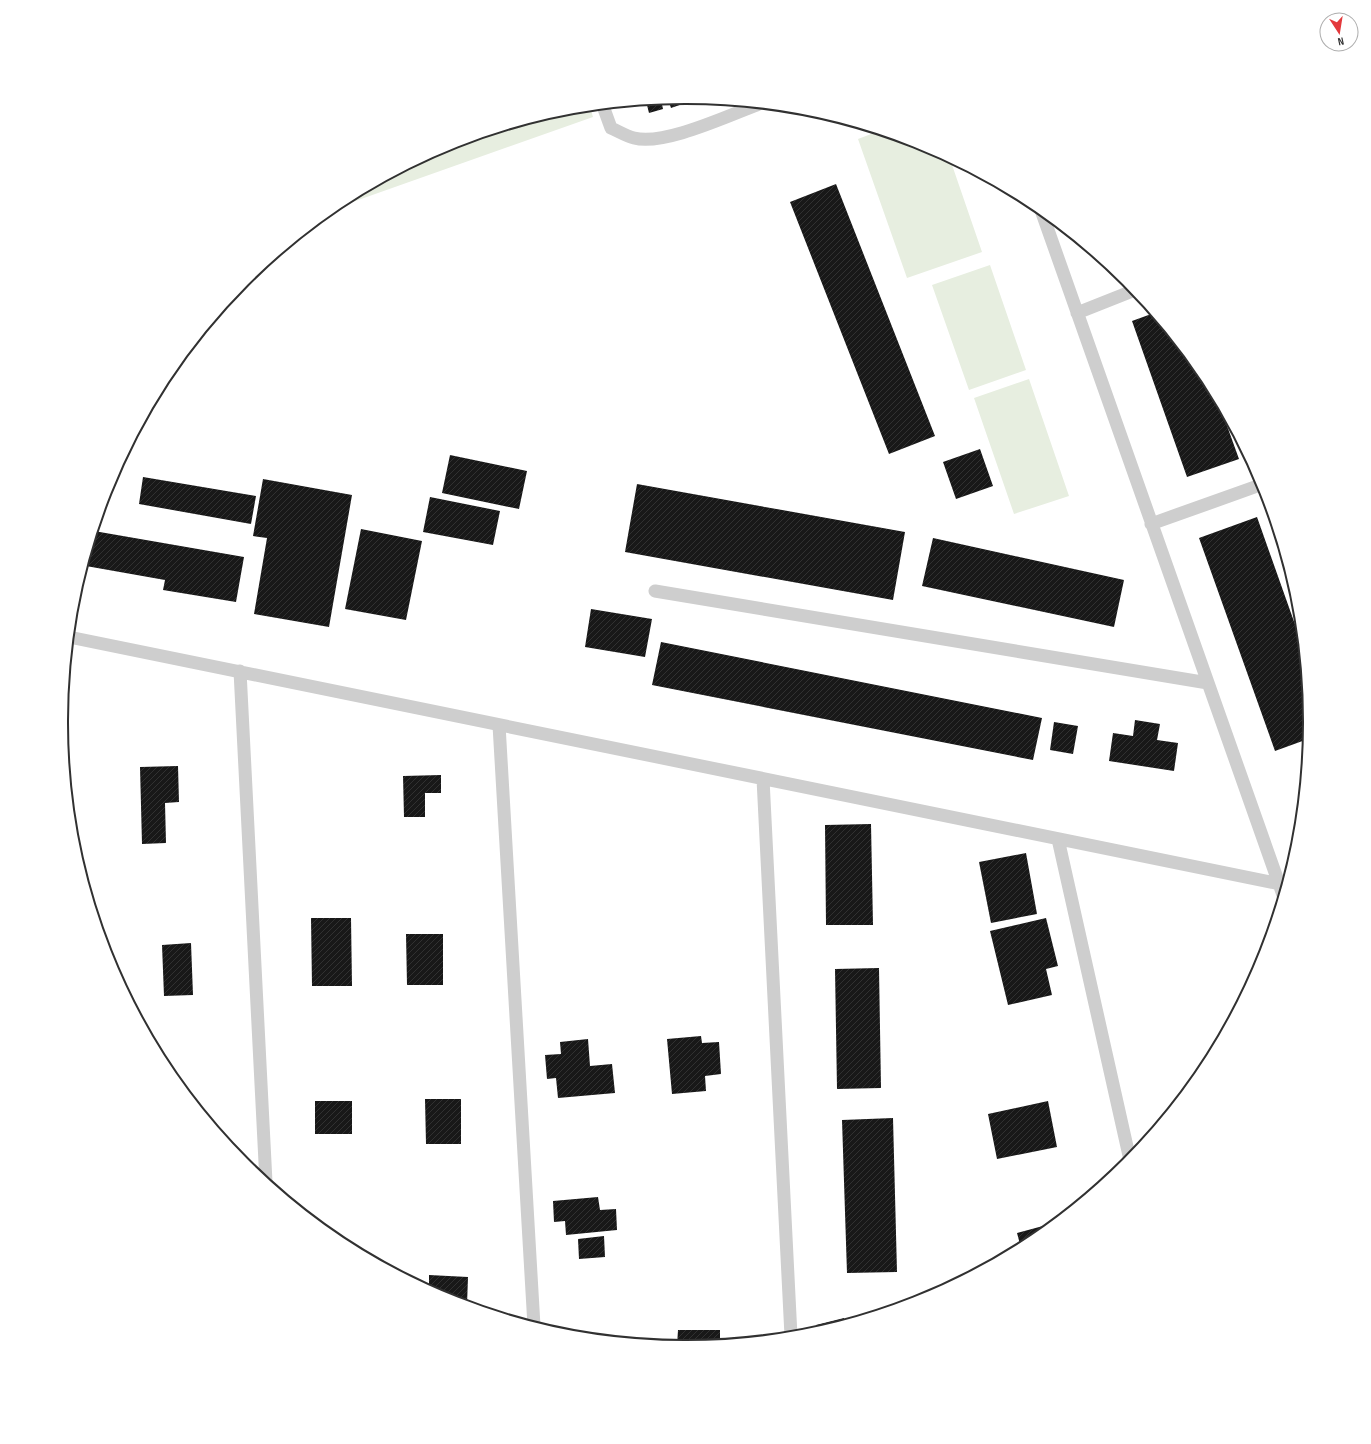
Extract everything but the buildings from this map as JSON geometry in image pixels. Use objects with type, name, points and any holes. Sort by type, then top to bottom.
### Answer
[{"type":"lane","points":[[604,110],[611,128],[634,138],[659,139],[692,130],[749,108]]},
{"type":"lane","points":[[1045,220],[1208,683],[1281,884]]},
{"type":"lane","points":[[1077,313],[1129,292]]},
{"type":"lane","points":[[1152,524],[1256,486]]},
{"type":"lane","points":[[655,591],[1208,683]]},
{"type":"lane","points":[[74,638],[1058,839],[1280,887]]},
{"type":"lane","points":[[240,671],[266,1174]]},
{"type":"lane","points":[[499,724],[534,1320]]},
{"type":"lane","points":[[763,779],[791,1330]]},
{"type":"lane","points":[[1058,839],[1128,1152]]},
{"type":"shaded area","points":[[592,112],[593,117],[354,202],[412,168],[487,137],[565,116]]},
{"type":"shaded area","points":[[872,134],[884,137],[952,165],[982,252],[907,278],[858,139]]},
{"type":"shaded area","points":[[990,265],[1026,370],[969,390],[932,285]]},
{"type":"shaded area","points":[[1029,379],[1069,496],[1014,514],[974,398]]}]
